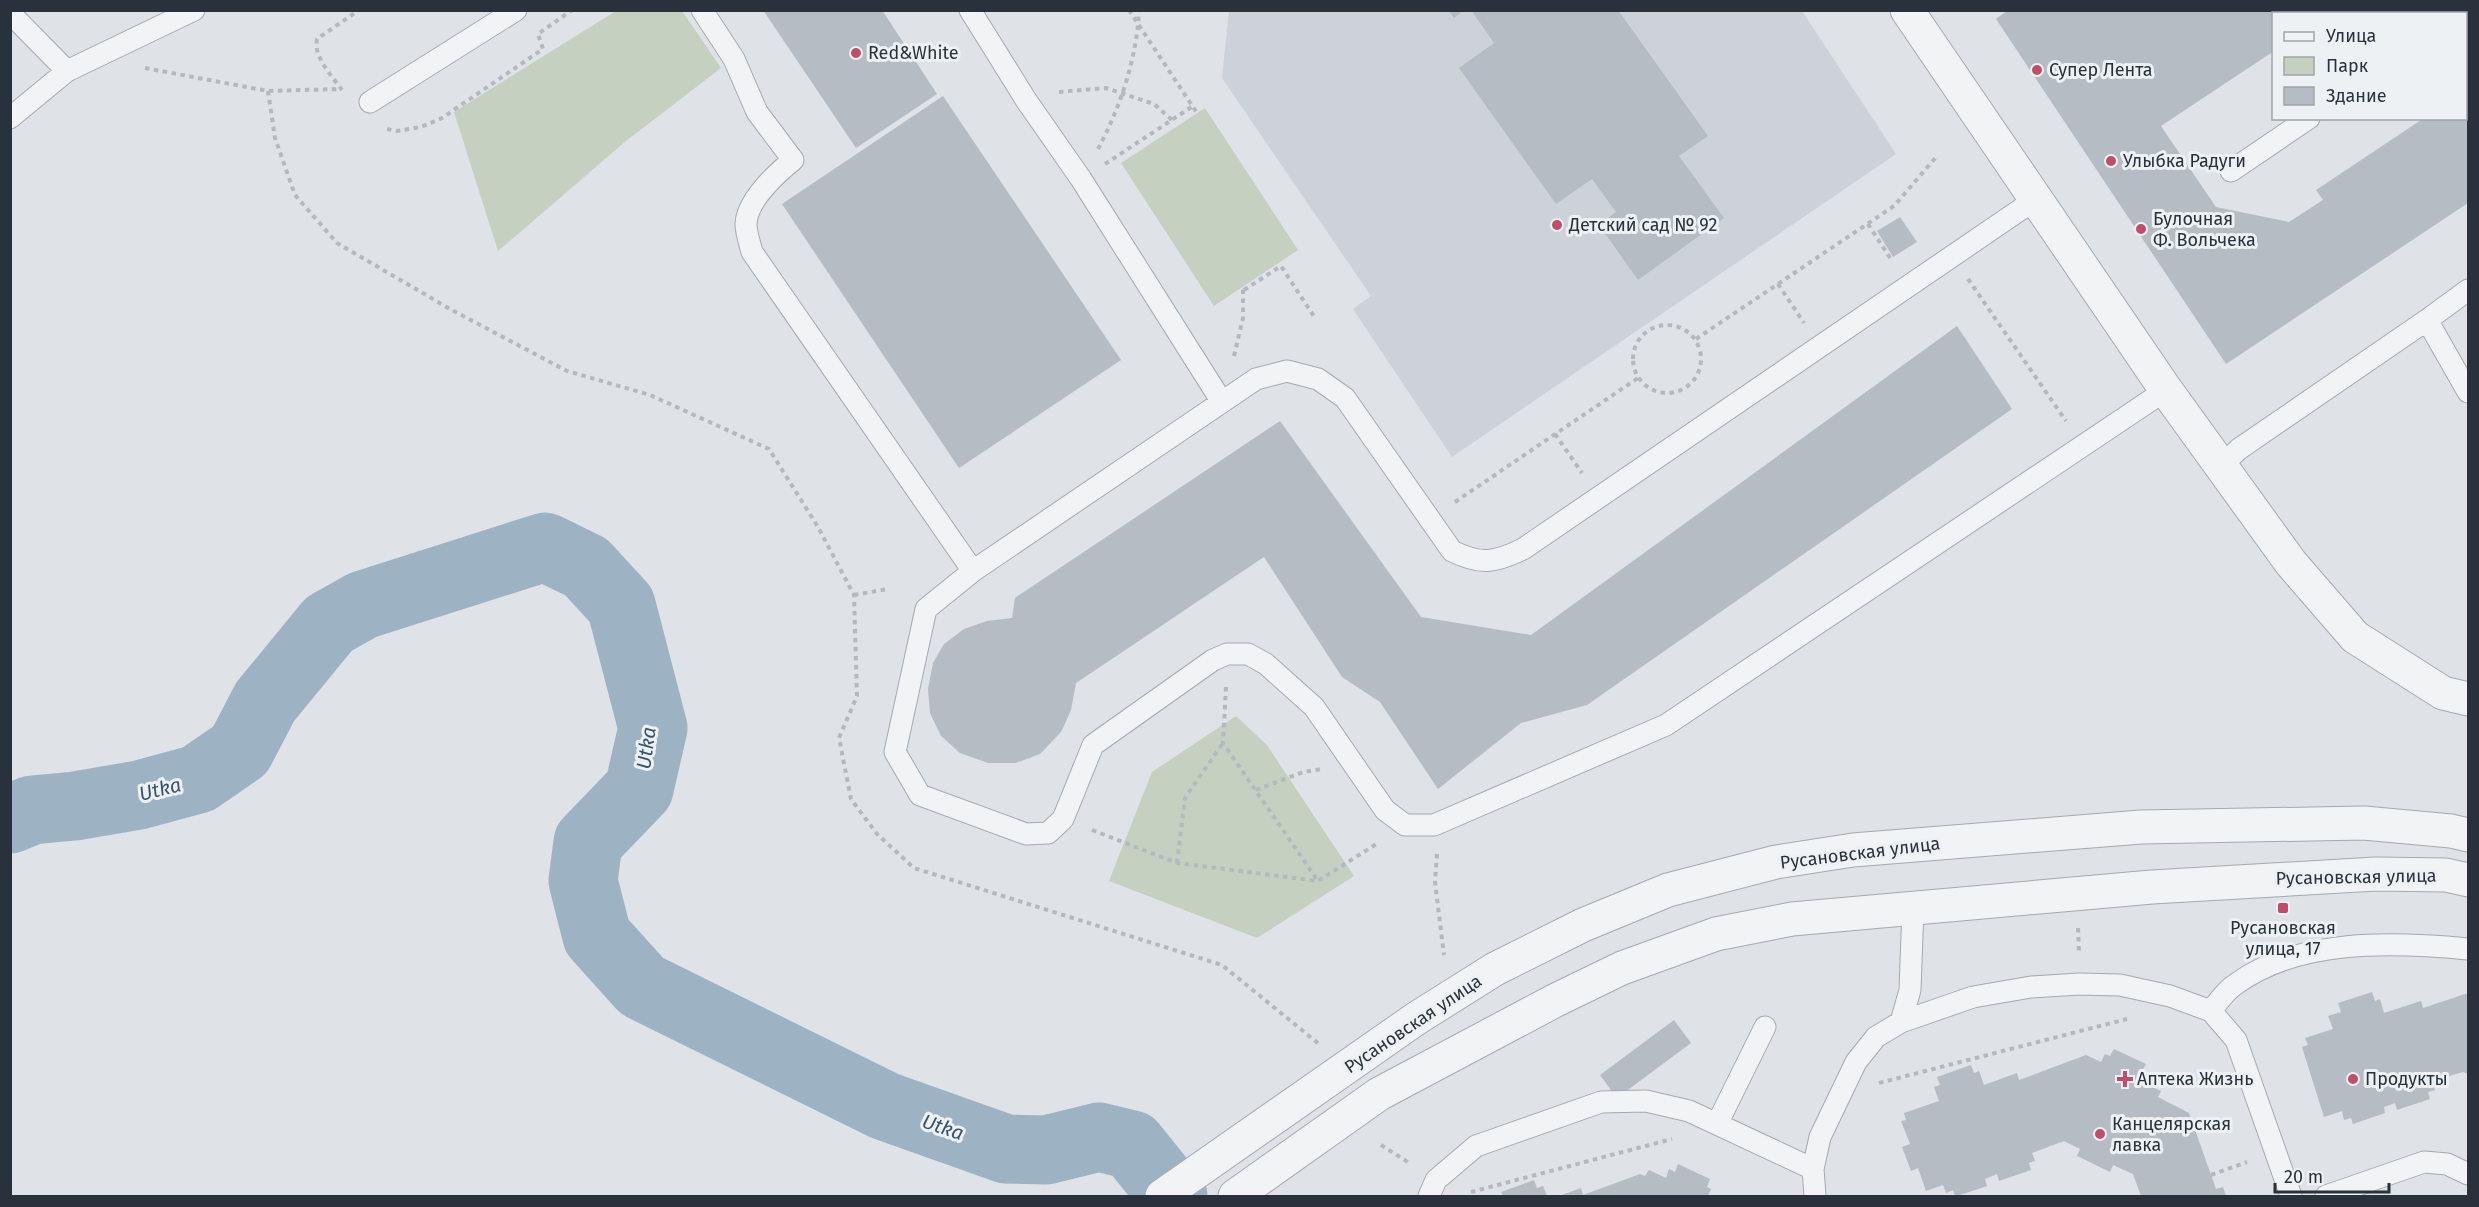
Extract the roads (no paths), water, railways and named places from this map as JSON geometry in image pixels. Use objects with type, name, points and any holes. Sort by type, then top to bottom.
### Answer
[{"type":"street","points":[[1909,11],[2166,390],[2291,563],[2355,637],[2443,693],[2469,699]]},
{"type":"street","name":"Русановская улица","points":[[1162,1197],[1417,1018],[1495,969],[1583,925],[1668,890],[1776,862],[1853,850],[2141,827],[2364,823],[2451,831],[2469,835]]},
{"type":"street","name":"Русановская улица","points":[[1235,1197],[1286,1158],[1379,1094],[1556,1000],[1622,968],[1716,934],[1792,919],[2087,892],[2283,878],[2423,874],[2469,879]]},
{"type":"lane","points":[[10,118],[67,71],[194,10]]},
{"type":"lane","points":[[370,102],[516,10]]},
{"type":"lane","points":[[702,10],[734,59],[757,112],[793,160],[771,179],[756,199],[746,224],[752,252],[973,571]]},
{"type":"lane","points":[[970,10],[1026,100],[1082,179],[1222,402]]},
{"type":"lane","points":[[10,13],[67,71]]},
{"type":"lane","points":[[2231,171],[2306,120]]},
{"type":"lane","points":[[2036,199],[1522,549],[1500,560],[1471,560],[1452,551],[1345,398],[1318,379],[1287,371],[1256,379],[973,571],[926,609],[895,752],[920,795],[1026,834],[1048,833],[1063,819],[1093,746],[1213,660],[1227,654],[1248,654],[1266,664],[1314,707],[1385,810],[1405,825],[1434,825],[1666,725],[2166,390]]},
{"type":"lane","points":[[2220,467],[2240,449],[2469,290]]},
{"type":"lane","points":[[2427,320],[2469,392]]},
{"type":"lane","points":[[1902,1022],[1910,990],[1913,908]]},
{"type":"lane","points":[[2211,1011],[2234,985],[2264,967],[2308,952],[2337,948],[2427,945],[2469,949]]},
{"type":"lane","points":[[1815,1197],[1812,1169],[1820,1137],[1856,1062],[1876,1037],[1902,1022],[1973,997],[2031,987],[2079,984],[2120,985],[2170,996],[2211,1011],[2236,1040],[2291,1197]]},
{"type":"lane","points":[[1717,1124],[1765,1027]]},
{"type":"lane","points":[[1429,1197],[1436,1180],[1476,1146],[1601,1102],[1646,1101],[1689,1111],[1812,1169]]},
{"type":"lane","points":[[2326,1197],[2424,1162],[2447,1164],[2469,1174]]},
{"type":"waterway","name":"Utka","points":[[10,819],[32,810],[75,806],[139,795],[198,779],[240,750],[265,702],[329,624],[363,605],[545,547],[586,567],[621,605],[653,728],[639,789],[588,842],[583,881],[597,936],[642,986],[885,1106],[1006,1149],[1046,1150],[1099,1137],[1132,1145],[1173,1196]]},
{"type":"place","name":"Red&White","points":[[856,53]]},
{"type":"place","name":"Супер Лента","points":[[2037,70]]},
{"type":"place","name":"Улыбка Радуги","points":[[2111,161]]},
{"type":"place","name":"Детский сад № 92","points":[[1557,225]]},
{"type":"place","name":"Булочная Ф. Вольчека","points":[[2141,229]]},
{"type":"place","name":"Русановская улица, 17","points":[[2283,908]]},
{"type":"place","name":"Аптека Жизнь","points":[[2125,1079]]},
{"type":"place","name":"Продукты","points":[[2353,1079]]},
{"type":"place","name":"Канцелярская лавка","points":[[2100,1134]]}]
